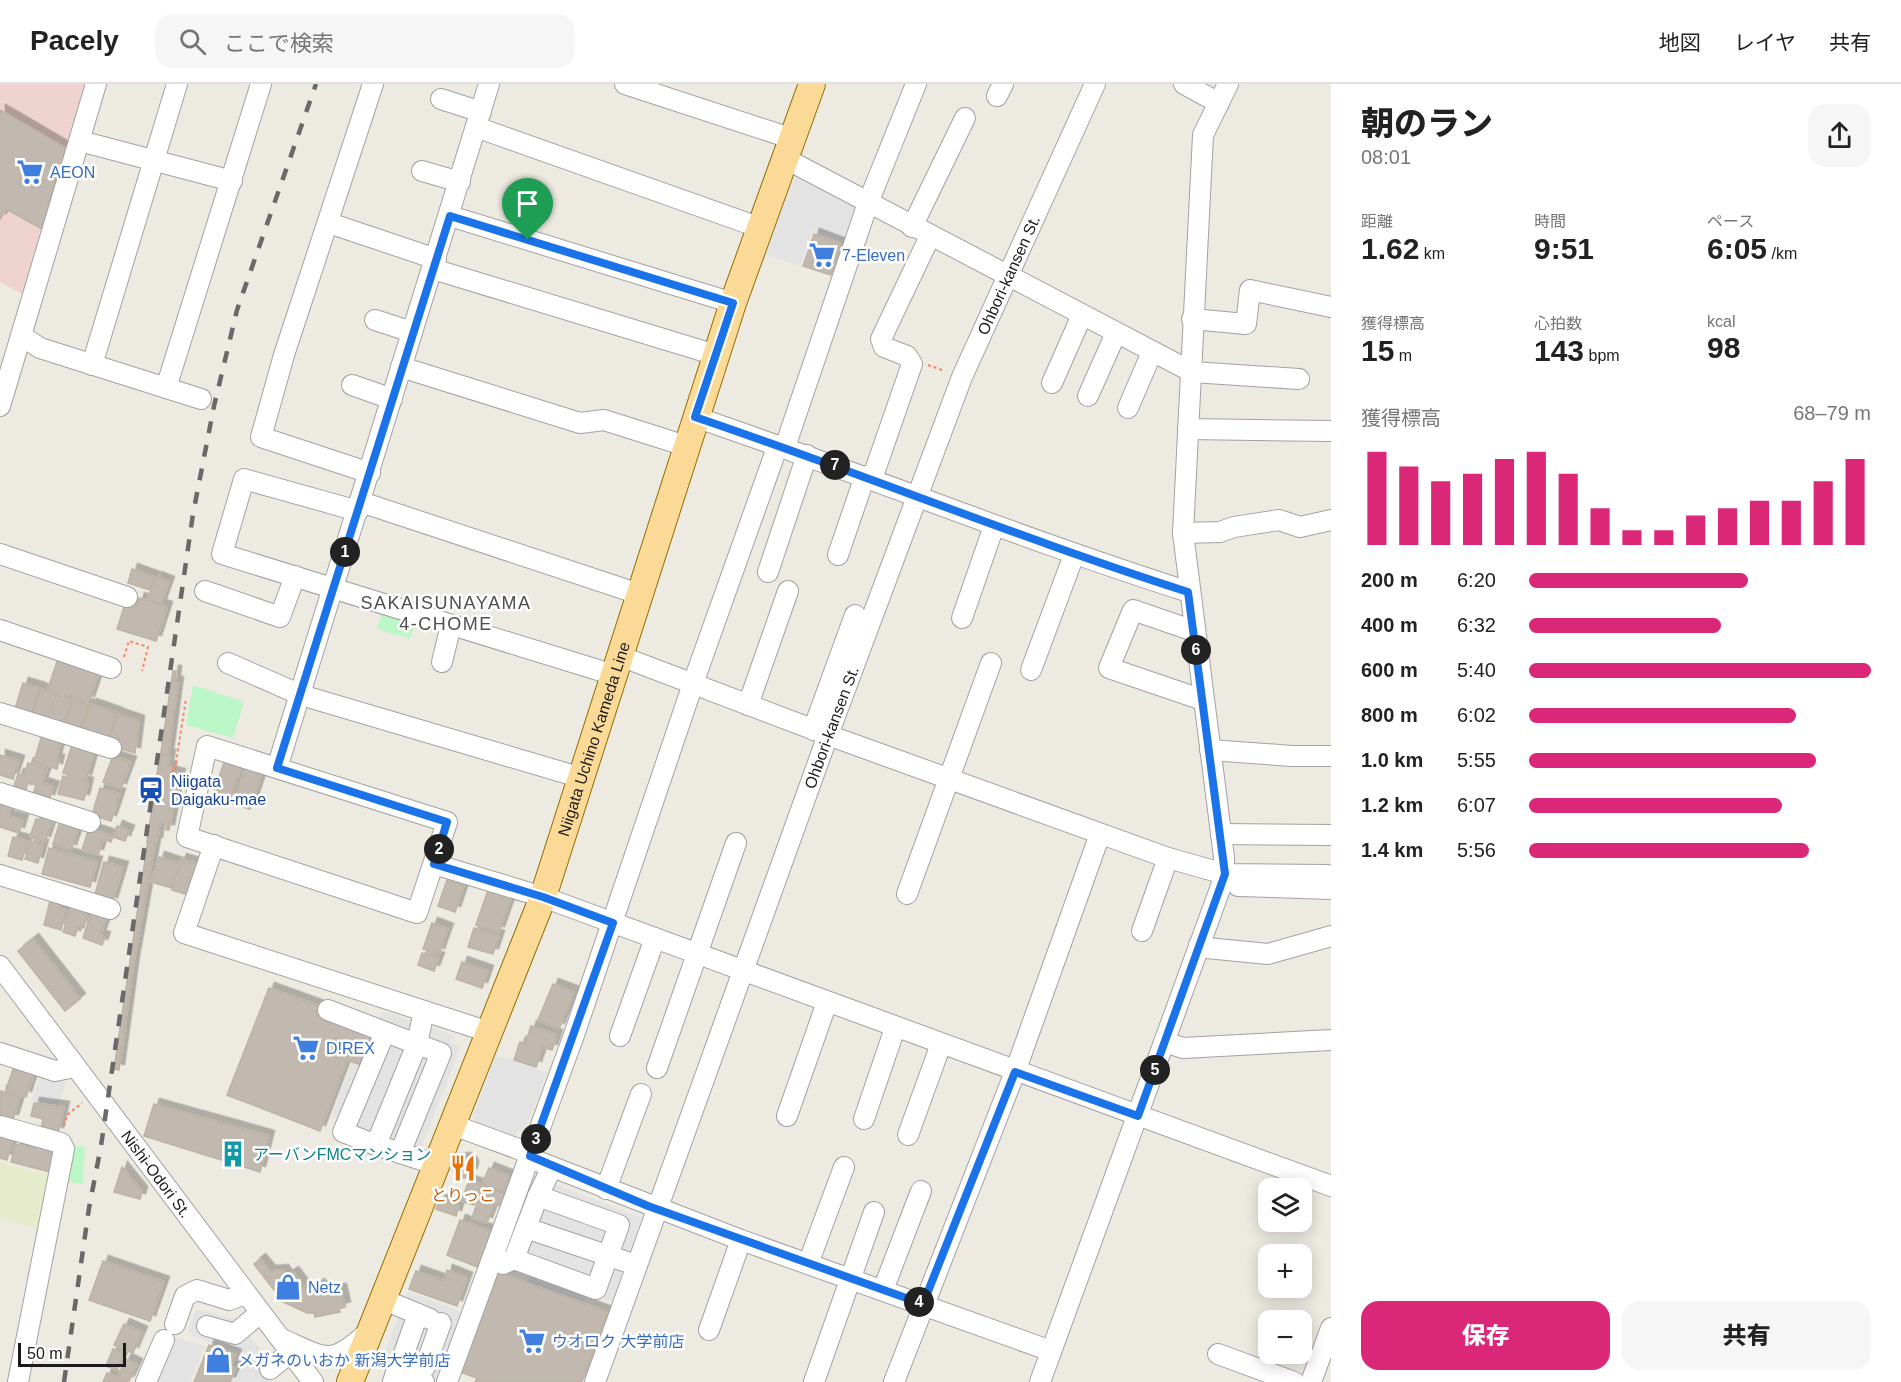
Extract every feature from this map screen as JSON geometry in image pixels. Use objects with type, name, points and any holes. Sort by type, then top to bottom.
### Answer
[{"type":"main road","name":"Niigata Uchino Kameda Line","points":[[350,1382],[543,897],[695,417],[733,303],[812,84]]},
{"type":"street","points":[[0,406],[23,337],[96,84]]},
{"type":"street","points":[[92,365],[177,84]]},
{"type":"street","points":[[166,388],[261,84]]},
{"type":"street","points":[[370,473],[261,437],[284,355],[373,84]]},
{"type":"street","points":[[277,768],[360,507],[489,84]]},
{"type":"street","points":[[625,84],[790,149],[868,203],[1192,372],[1299,379]]},
{"type":"street","points":[[447,1382],[613,923],[694,684],[868,203],[916,84]]},
{"type":"street","name":"Ohbori-kansen St.","points":[[595,1382],[744,972],[820,733],[917,496],[962,377],[1095,84]]},
{"type":"street","points":[[1184,84],[1219,103]]},
{"type":"street","points":[[1040,1382],[1224,878],[1221,834],[1188,592],[1183,533],[1203,135],[1228,84]]},
{"type":"street","points":[[441,99],[479,119],[761,228]]},
{"type":"street","points":[[912,227],[965,118]]},
{"type":"street","points":[[80,141],[232,182]]},
{"type":"street","points":[[422,171],[460,182]]},
{"type":"street","points":[[450,216],[733,303]]},
{"type":"street","points":[[329,223],[434,264],[716,355]]},
{"type":"street","points":[[838,555],[912,364],[911,359],[884,347],[881,339],[930,236]]},
{"type":"street","points":[[1192,319],[1246,324],[1250,290],[1331,307]]},
{"type":"street","points":[[1052,382],[1082,315]]},
{"type":"street","points":[[375,320],[412,332]]},
{"type":"street","points":[[1088,396],[1116,333]]},
{"type":"street","points":[[23,337],[40,348],[201,399]]},
{"type":"street","points":[[1128,408],[1152,352]]},
{"type":"street","points":[[401,367],[580,423],[604,420],[686,446]]},
{"type":"street","points":[[352,385],[392,399]]},
{"type":"street","points":[[695,417],[869,477],[1074,555],[1188,592]]},
{"type":"street","points":[[1188,429],[1331,432]]},
{"type":"street","points":[[768,572],[807,455]]},
{"type":"street","points":[[639,594],[360,507],[244,479],[222,554],[451,625],[694,684],[820,733],[1224,878],[1329,882]]},
{"type":"street","points":[[1183,533],[1220,532],[1234,527],[1279,520],[1300,527],[1331,520]]},
{"type":"street","points":[[962,618],[994,526]]},
{"type":"street","points":[[0,554],[127,597]]},
{"type":"street","points":[[1031,670],[1074,555]]},
{"type":"street","points":[[205,591],[280,617],[295,576]]},
{"type":"street","points":[[748,705],[789,591]]},
{"type":"street","points":[[1194,631],[1133,610],[1109,668],[1203,700]]},
{"type":"street","points":[[820,733],[855,615]]},
{"type":"street","points":[[442,662],[451,625]]},
{"type":"street","points":[[0,630],[111,668]]},
{"type":"street","points":[[228,663],[301,695],[582,777]]},
{"type":"street","points":[[908,894],[991,663]]},
{"type":"street","points":[[0,713],[111,748]]},
{"type":"street","points":[[207,746],[277,768],[447,822],[417,913],[187,837],[207,746]]},
{"type":"street","points":[[1210,750],[1292,756],[1331,756]]},
{"type":"street","points":[[0,793],[90,822]]},
{"type":"street","points":[[894,1382],[1015,1072],[1100,834]]},
{"type":"street","points":[[1221,834],[1331,835]]},
{"type":"street","points":[[657,1068],[736,843]]},
{"type":"street","points":[[214,845],[184,933],[489,1032]]},
{"type":"street","points":[[1142,931],[1168,858]]},
{"type":"street","points":[[434,864],[543,897],[1331,1186]]},
{"type":"street","points":[[0,875],[110,909]]},
{"type":"street","points":[[1199,945],[1207,948],[1268,954],[1331,936]]},
{"type":"street","points":[[620,1036],[655,939]]},
{"type":"street","name":"Nishi-Odori St.","points":[[0,966],[313,1382]]},
{"type":"street","points":[[787,1116],[827,1002]]},
{"type":"street","points":[[328,1010],[441,1053],[400,1153]]},
{"type":"street","points":[[376,1145],[417,1044],[424,1011]]},
{"type":"street","points":[[864,1119],[895,1028]]},
{"type":"street","points":[[385,1032],[343,1132],[437,1165]]},
{"type":"street","points":[[1165,1041],[1183,1048],[1331,1040]]},
{"type":"street","points":[[908,1135],[941,1044]]},
{"type":"street","points":[[0,1053],[54,1074],[75,1067]]},
{"type":"street","points":[[606,1189],[641,1094]]},
{"type":"street","points":[[453,1125],[521,1150],[552,1167],[606,1189],[741,1240],[1052,1351]]},
{"type":"street","points":[[0,1126],[61,1143],[64,1149],[18,1382]]},
{"type":"street","points":[[514,1259],[538,1196],[552,1167]]},
{"type":"street","points":[[808,1264],[844,1167]]},
{"type":"street","points":[[883,1290],[921,1191]]},
{"type":"street","points":[[538,1196],[619,1225]]},
{"type":"street","points":[[489,1266],[495,1267],[514,1259],[596,1288],[630,1198]]},
{"type":"street","points":[[814,1382],[874,1212]]},
{"type":"street","points":[[526,1228],[636,1265]]},
{"type":"street","points":[[709,1330],[741,1240]]},
{"type":"street","points":[[146,1382],[185,1296],[197,1290],[229,1300],[246,1294]]},
{"type":"street","points":[[382,1299],[465,1332]]},
{"type":"street","points":[[207,1326],[234,1334],[260,1313]]},
{"type":"street","points":[[418,1314],[402,1359],[409,1376],[425,1367],[441,1323]]},
{"type":"street","points":[[1311,1382],[1331,1328]]},
{"type":"street","points":[[270,1369],[285,1345],[320,1356],[332,1357],[347,1351],[369,1331]]},
{"type":"street","points":[[1218,1354],[1294,1382]]},
{"type":"path","points":[[911,359],[962,377]]},
{"type":"path","points":[[129,641],[148,647],[142,671]]},
{"type":"path","points":[[172,773],[175,769],[186,699]]},
{"type":"path","points":[[67,1115],[81,1104]]},
{"type":"shaded area","points":[[0,84],[90,84],[27,297],[0,282]]},
{"type":"shaded area","points":[[795,173],[856,204],[843,240],[813,230],[801,266],[766,255]]},
{"type":"shaded area","points":[[387,1012],[453,1035],[451,1043],[461,1046],[413,1168],[349,1150],[351,1143],[333,1138],[340,1120],[332,1117],[352,1062],[361,1065],[381,1013]]},
{"type":"shaded area","points":[[496,1055],[547,1073],[524,1132],[518,1130],[516,1136],[476,1122],[473,1115]]},
{"type":"shaded area","points":[[41,1074],[66,1083],[58,1105],[32,1100]]},
{"type":"shaded area","points":[[527,1173],[641,1218],[612,1302],[587,1293],[583,1303],[527,1283],[530,1274],[510,1254],[500,1250]]},
{"type":"shaded area","points":[[408,1291],[464,1312],[439,1380],[382,1359]]},
{"type":"shaded area","points":[[196,1309],[237,1320],[264,1354],[258,1357],[191,1336],[192,1333],[188,1331]]},
{"type":"shaded area","points":[[173,1337],[205,1346],[190,1382],[153,1382]]},
{"type":"shaded area","points":[[236,1355],[266,1364],[276,1376],[271,1380],[272,1382],[230,1382],[236,1368],[231,1366]]},
{"type":"green space","points":[[383,609],[417,619],[410,639],[377,629]]},
{"type":"green space","points":[[193,685],[244,702],[233,738],[186,725]]},
{"type":"green space","points":[[71,1144],[85,1147],[83,1184],[62,1181]]},
{"type":"green space","points":[[0,1162],[55,1177],[44,1231],[0,1218]]},
{"type":"building","name":"AEON","points":[[0,110],[67,149],[48,204],[56,209],[42,229],[6,209],[0,220]]},
{"type":"building","name":"7-Eleven","points":[[814,234],[841,244],[831,275],[803,266]]},
{"type":"building","points":[[132,569],[154,577],[150,590],[128,583]]},
{"type":"building","points":[[156,577],[169,582],[161,604],[147,600]]},
{"type":"building","points":[[139,598],[167,607],[156,641],[117,629],[125,604],[136,608]]},
{"type":"building","points":[[58,659],[99,672],[89,702],[48,688]]},
{"type":"building","points":[[173,671],[176,671],[175,682],[178,682],[159,822],[134,961],[119,1070],[114,1069]]},
{"type":"building","points":[[23,683],[40,688],[30,720],[13,715]]},
{"type":"building","points":[[41,689],[57,694],[46,725],[30,720]]},
{"type":"building","points":[[59,695],[72,700],[61,731],[48,726]]},
{"type":"building","points":[[74,700],[89,705],[78,736],[62,731]]},
{"type":"building","points":[[91,704],[117,713],[106,745],[80,736]]},
{"type":"building","points":[[118,714],[139,721],[135,753],[107,745]]},
{"type":"building","points":[[43,731],[61,742],[56,759],[59,760],[57,769],[34,762]]},
{"type":"building","points":[[72,745],[95,749],[86,780],[63,773]]},
{"type":"building","points":[[160,754],[170,755],[168,767],[171,767],[171,772],[180,774],[169,830],[166,830],[166,823],[160,822],[157,843],[147,842]]},
{"type":"building","points":[[0,755],[19,761],[13,779],[0,775]]},
{"type":"building","points":[[113,756],[131,762],[121,789],[103,782]]},
{"type":"building","points":[[224,762],[241,768],[230,800],[213,795]]},
{"type":"building","points":[[28,763],[47,769],[42,783],[54,787],[49,800],[33,794],[36,785],[28,782],[26,790],[14,786],[18,774],[24,775]]},
{"type":"building","points":[[246,768],[262,774],[250,809],[233,804]]},
{"type":"building","points":[[63,776],[88,783],[84,800],[58,794]]},
{"type":"building","points":[[100,788],[120,794],[111,821],[92,815]]},
{"type":"building","points":[[0,798],[13,802],[8,816],[23,820],[19,833],[0,827]]},
{"type":"building","points":[[42,815],[53,818],[45,842],[30,837],[36,819],[40,820]]},
{"type":"building","points":[[61,818],[80,824],[71,850],[53,844]]},
{"type":"building","points":[[117,826],[129,831],[125,841],[113,837]]},
{"type":"building","points":[[89,828],[113,836],[111,842],[103,839],[98,855],[82,850]]},
{"type":"building","points":[[13,837],[27,841],[22,860],[8,856]]},
{"type":"building","points":[[30,841],[43,845],[38,863],[25,859]]},
{"type":"building","points":[[49,848],[97,862],[90,887],[42,874]]},
{"type":"building","points":[[159,857],[180,864],[172,888],[151,882]]},
{"type":"building","points":[[181,859],[201,865],[192,896],[172,890]]},
{"type":"building","points":[[104,862],[123,867],[112,903],[94,898]]},
{"type":"building","points":[[447,880],[464,886],[455,912],[438,906]]},
{"type":"building","points":[[488,890],[511,898],[499,932],[476,925]]},
{"type":"building","points":[[50,901],[60,904],[59,908],[66,910],[61,930],[44,925]]},
{"type":"building","points":[[74,907],[88,911],[84,928],[78,927],[75,936],[63,932],[70,910],[73,911]]},
{"type":"building","points":[[92,911],[107,917],[100,936],[105,937],[102,945],[83,938]]},
{"type":"building","points":[[432,923],[448,929],[439,954],[434,952],[432,956],[439,958],[434,971],[418,965],[422,953],[427,954],[428,950],[423,949]]},
{"type":"building","points":[[474,928],[499,936],[493,954],[468,947]]},
{"type":"building","points":[[33,939],[80,999],[65,1011],[18,951]]},
{"type":"building","points":[[462,962],[488,971],[482,988],[456,979]]},
{"type":"building","points":[[553,984],[574,992],[559,1029],[538,1020]]},
{"type":"building","name":"D!REX","points":[[269,988],[319,1006],[316,1014],[372,1035],[361,1065],[347,1060],[320,1131],[227,1095]]},
{"type":"building","points":[[531,1026],[557,1035],[552,1050],[543,1047],[536,1067],[514,1060],[520,1042],[525,1044]]},
{"type":"building","points":[[15,1063],[35,1070],[26,1097],[6,1090]]},
{"type":"building","points":[[1,1091],[20,1097],[13,1120],[0,1117]]},
{"type":"building","points":[[34,1103],[64,1107],[58,1133],[41,1129],[43,1119],[31,1116]]},
{"type":"building","name":"アーバンFMCマンション","points":[[154,1104],[269,1136],[260,1172],[144,1136]]},
{"type":"building","points":[[0,1131],[14,1134],[7,1160],[0,1158]]},
{"type":"building","points":[[35,1142],[50,1146],[48,1153],[55,1155],[50,1172],[11,1162],[16,1144],[34,1149]]},
{"type":"building","name":"とりっこ","points":[[463,1158],[470,1161],[473,1168],[470,1175],[463,1178],[456,1175],[453,1168],[456,1161]]},
{"type":"building","points":[[122,1167],[142,1192],[140,1199],[114,1192]]},
{"type":"building","points":[[489,1168],[509,1176],[503,1192],[482,1184]]},
{"type":"building","points":[[469,1181],[481,1185],[474,1205],[461,1201]]},
{"type":"building","points":[[483,1186],[505,1194],[501,1206],[494,1204],[487,1223],[472,1218]]},
{"type":"building","points":[[440,1200],[459,1206],[456,1216],[436,1209]]},
{"type":"building","points":[[460,1220],[493,1232],[480,1268],[447,1255]]},
{"type":"building","name":"Netz","points":[[260,1259],[270,1271],[283,1270],[287,1276],[293,1272],[308,1292],[319,1284],[324,1290],[341,1289],[345,1307],[339,1309],[340,1312],[315,1317],[314,1313],[307,1313],[283,1302],[254,1264]]},
{"type":"building","points":[[103,1261],[164,1282],[150,1321],[89,1300]]},
{"type":"building","points":[[447,1270],[467,1278],[457,1306],[409,1289],[416,1271],[444,1281]]},
{"type":"building","name":"ウオロク 大学前店","points":[[494,1271],[607,1312],[582,1382],[475,1382],[477,1378],[457,1371]]},
{"type":"building","points":[[124,1324],[142,1332],[133,1353],[114,1345]]},
{"type":"building","name":"メガネのいおか 新潟大学前店","points":[[209,1345],[236,1355],[231,1366],[236,1368],[230,1382],[194,1382]]},
{"type":"building","points":[[113,1349],[124,1353],[117,1370],[106,1366]]},
{"type":"building","points":[[126,1359],[137,1364],[129,1381],[118,1376]]},
{"type":"building","points":[[107,1373],[128,1382],[103,1382]]},
{"type":"railway","points":[[64,1382],[89,1208],[101,1146],[193,514],[214,406],[237,310],[316,84]]},
{"type":"place","name":"AEON","points":[[30,172]]},
{"type":"place","name":"7-Eleven","points":[[822,255]]},
{"type":"place","name":"Niigata Daigaku-mae","points":[[151,790]]},
{"type":"place","name":"D!REX","points":[[306,1048]]},
{"type":"place","name":"アーバンFMCマンション","points":[[233,1154]]},
{"type":"place","name":"とりっこ","points":[[463,1168]]},
{"type":"place","name":"Netz","points":[[288,1287]]},
{"type":"place","name":"ウオロク 大学前店","points":[[532,1341]]},
{"type":"place","name":"メガネのいおか 新潟大学前店","points":[[218,1360]]},
{"type":"district","name":"SAKAISUNAYAMA 4-CHOME","points":[[446,613]]},
{"type":"route","points":[[450,216],[528,240],[733,303],[695,417],[807,455],[1074,555],[1188,592],[1225,874],[1138,1116],[1015,1072],[923,1304],[648,1206],[537,1161],[530,1156],[613,923],[543,897],[434,864],[447,822],[277,768],[450,216]]}]
